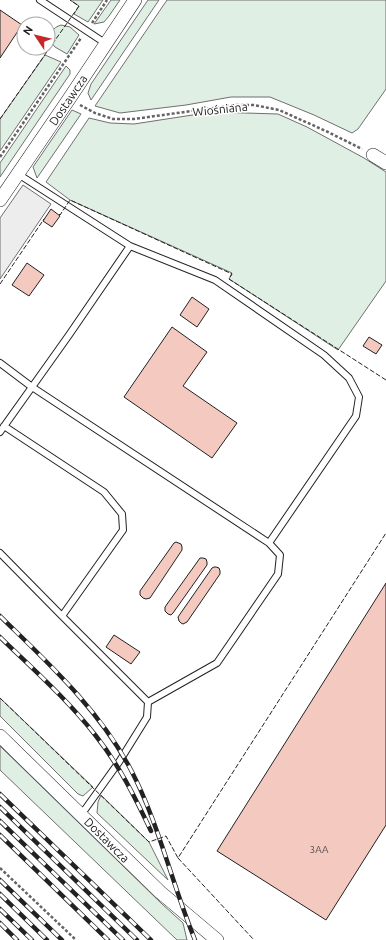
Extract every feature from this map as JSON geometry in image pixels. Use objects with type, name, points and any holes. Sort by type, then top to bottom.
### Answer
[{"type":"street","name":"Dostawcza","points":[[0,200],[135,0]]},
{"type":"street","points":[[373,155],[386,163]]},
{"type":"street","name":"Dostawcza","points":[[0,736],[160,892],[218,940]]},
{"type":"lane","points":[[40,0],[105,43]]},
{"type":"lane","points":[[18,174],[130,246],[215,280],[324,355],[349,378],[359,397],[356,416],[269,543]]},
{"type":"lane","points":[[0,432],[130,246]]},
{"type":"lane","points":[[0,363],[32,387],[269,543],[280,555],[278,574],[218,663],[148,702]]},
{"type":"lane","points":[[4,426],[104,492],[122,514],[123,530],[62,616]]},
{"type":"lane","points":[[0,553],[148,702],[147,717],[119,762],[81,815]]},
{"type":"path","points":[[0,157],[107,0]]},
{"type":"path","name":"Wiośniana","points":[[69,99],[95,113],[113,119],[134,119],[235,105],[254,105],[279,110],[328,132],[373,155]]},
{"type":"path","points":[[0,868],[76,940]]},
{"type":"green space","points":[[70,0],[103,0],[88,22],[74,14],[79,6]]},
{"type":"green space","points":[[111,0],[120,0],[104,22],[94,24]]},
{"type":"green space","points":[[148,0],[159,0],[91,100],[88,93],[91,84]]},
{"type":"green space","points":[[167,0],[386,0],[386,89],[358,129],[352,133],[314,115],[270,97],[231,97],[186,105],[120,113],[95,106]]},
{"type":"green space","points":[[61,25],[70,27],[79,35],[67,54],[56,48],[56,28]]},
{"type":"green space","points":[[44,56],[61,62],[0,151],[0,119]]},
{"type":"green space","points":[[66,66],[70,70],[70,74],[0,177],[0,163]]},
{"type":"green space","points":[[72,110],[81,114],[37,178],[33,167]]},
{"type":"green space","points":[[212,112],[278,114],[307,127],[364,158],[386,172],[386,281],[338,350],[229,279],[232,273],[70,200],[46,182],[89,118],[110,123],[134,124]]},
{"type":"green space","points":[[0,698],[93,787],[83,796],[78,794],[0,716]]},
{"type":"green space","points":[[0,746],[183,923],[187,940],[177,940],[0,770]]},
{"type":"green space","points":[[101,795],[149,842],[168,880],[97,813],[98,802]]},
{"type":"shaded area","points":[[23,185],[51,204],[0,279],[0,218]]},
{"type":"building","points":[[0,10],[16,21],[16,34],[0,58]]},
{"type":"building","points":[[51,209],[60,216],[52,227],[43,221]]},
{"type":"building","points":[[27,263],[44,275],[29,296],[12,285]]},
{"type":"building","points":[[192,297],[209,309],[197,327],[180,315]]},
{"type":"building","points":[[172,327],[207,352],[183,386],[237,423],[212,458],[124,397]]},
{"type":"building","points":[[369,337],[382,345],[376,354],[363,346]]},
{"type":"building","points":[[176,542],[181,544],[182,550],[150,598],[143,598],[140,595],[140,591]]},
{"type":"building","points":[[200,558],[206,559],[207,565],[173,613],[171,615],[168,614],[165,611],[165,607]]},
{"type":"building","points":[[214,567],[219,568],[220,574],[187,622],[183,624],[181,623],[178,617]]},
{"type":"building","points":[[386,583],[386,825],[326,920],[217,851]]},
{"type":"building","points":[[114,635],[140,652],[131,664],[106,647]]},
{"type":"railway","points":[[0,616],[72,688],[104,727],[118,748],[131,770],[150,811],[195,940]]},
{"type":"railway","points":[[0,637],[62,697],[96,736],[112,758],[126,782],[151,831]]},
{"type":"railway","points":[[0,794],[151,940]]},
{"type":"railway","points":[[0,807],[137,940]]},
{"type":"railway","points":[[0,821],[123,940]]},
{"type":"railway","points":[[0,835],[108,940]]},
{"type":"railway","points":[[0,880],[62,940]]},
{"type":"railway","points":[[0,894],[47,940]]},
{"type":"railway","points":[[0,909],[32,940]]},
{"type":"railway","points":[[0,923],[17,940]]},
{"type":"fence","points":[[0,119],[79,6],[70,0]]},
{"type":"fence","points":[[59,214],[60,215],[70,200],[232,274],[229,279],[386,380]]},
{"type":"fence","points":[[0,284],[44,219]]},
{"type":"fence","points":[[0,698],[149,842],[166,836],[178,858],[386,533]]},
{"type":"fence","points":[[178,858],[254,940]]}]
